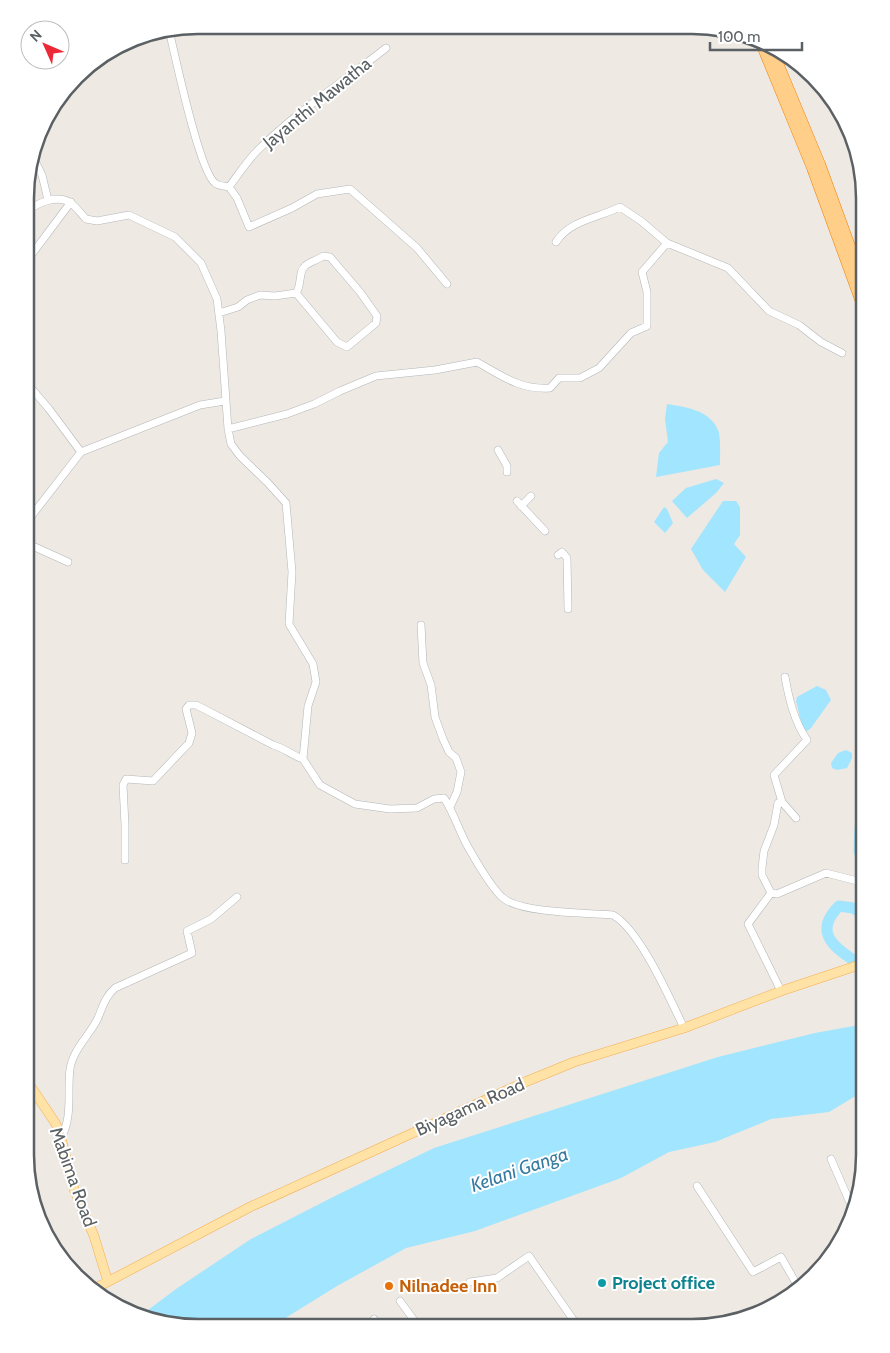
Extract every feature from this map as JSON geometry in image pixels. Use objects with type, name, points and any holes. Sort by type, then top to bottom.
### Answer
[{"type":"highway","points":[[764,51],[856,266]]},
{"type":"highway","points":[[775,57],[820,164],[833,213],[856,285]]},
{"type":"main road","name":"Biyagama Road","points":[[100,1286],[250,1207],[525,1082],[574,1062],[684,1028],[781,991],[856,967]]},
{"type":"main road","name":"Mabima Road","points":[[34,1091],[56,1124],[74,1189],[94,1236],[108,1282]]},
{"type":"street","points":[[170,36],[192,126],[208,175],[216,184],[229,187],[237,198],[249,227],[292,208],[316,194],[350,189],[416,248],[448,284]]},
{"type":"street","name":"Jayanthi Mawatha","points":[[229,187],[256,152],[305,108],[337,87],[386,48]]},
{"type":"street","points":[[37,165],[42,175],[48,200]]},
{"type":"street","points":[[34,206],[48,200],[61,200],[71,202],[86,220],[97,221],[128,216],[175,237],[201,263],[216,299],[219,313],[225,401],[231,444],[240,456],[286,503],[292,572],[289,624],[313,664],[316,682],[308,706],[303,759]]},
{"type":"street","points":[[34,251],[71,202]]},
{"type":"street","points":[[556,242],[562,232],[571,227],[620,207],[641,220],[667,243],[728,268],[769,311],[799,325],[821,342],[842,353]]},
{"type":"street","points":[[228,430],[287,414],[376,376],[435,370],[477,362],[514,383],[538,389],[550,388],[559,378],[580,378],[598,368],[631,333],[646,326],[647,292],[642,272],[667,243]]},
{"type":"street","points":[[327,256],[330,257],[360,292],[378,316],[378,319],[376,323],[347,347],[337,342],[296,293],[300,287],[302,272],[305,266],[327,256]]},
{"type":"street","points":[[219,313],[238,308],[255,296],[296,293]]},
{"type":"street","points":[[34,391],[81,452]]},
{"type":"street","points":[[34,513],[81,452],[200,406],[225,401]]},
{"type":"street","points":[[498,450],[507,466],[507,472]]},
{"type":"street","points":[[531,496],[519,504],[545,532]]},
{"type":"street","points":[[34,546],[68,562]]},
{"type":"street","points":[[558,555],[562,552],[567,558],[568,608]]},
{"type":"street","points":[[421,625],[423,663],[431,685],[435,717],[449,752],[456,758],[461,772],[457,792],[450,807]]},
{"type":"street","points":[[785,677],[789,699],[801,731],[807,740],[774,775],[782,802],[796,818]]},
{"type":"street","points":[[125,860],[123,785],[126,779],[153,781],[189,743],[192,733],[186,709],[190,705],[196,705],[303,759],[320,785],[355,804],[390,809],[417,808],[434,799],[444,798],[467,845],[503,898],[519,906],[613,915],[620,919],[658,974],[684,1028]]},
{"type":"street","points":[[771,893],[762,875],[764,851],[774,825],[777,805],[782,802]]},
{"type":"street","points":[[771,893],[777,894],[826,873],[856,881]]},
{"type":"street","points":[[771,893],[748,924],[781,991]]},
{"type":"street","points":[[61,1138],[66,1129],[69,1114],[70,1068],[80,1044],[97,1019],[108,994],[115,988],[192,953],[187,931],[212,919],[237,897]]},
{"type":"street","points":[[831,1159],[850,1202]]},
{"type":"street","points":[[697,1186],[753,1272],[781,1257],[795,1282]]},
{"type":"street","points":[[470,1282],[497,1278],[529,1256],[573,1319]]},
{"type":"street","points":[[400,1301],[413,1319]]},
{"type":"water","points":[[667,404],[696,411],[714,423],[720,437],[720,465],[656,477],[659,453],[668,442],[665,419]]},
{"type":"water","points":[[716,479],[724,483],[716,493],[687,518],[672,501],[686,488]]},
{"type":"water","points":[[723,501],[736,501],[740,507],[740,535],[734,544],[746,557],[725,592],[703,570],[691,549]]},
{"type":"water","points":[[664,507],[667,509],[673,523],[665,533],[654,522]]},
{"type":"water","points":[[817,686],[826,690],[831,700],[807,731],[804,730],[796,701],[797,697]]},
{"type":"water","points":[[846,750],[852,753],[852,758],[847,768],[837,770],[832,768],[831,763],[838,753]]},
{"type":"water","name":"Kelani Ganga","points":[[856,1026],[856,1096],[829,1112],[771,1119],[715,1142],[669,1152],[621,1178],[475,1231],[406,1248],[337,1286],[284,1319],[177,1318],[147,1311],[251,1239],[434,1148],[718,1057],[815,1033]]},
{"type":"waterway","points":[[856,910],[839,906],[827,926],[832,942],[838,949],[856,962]]},
{"type":"place","name":"Project office","points":[[602,1283]]},
{"type":"place","name":"Nilnadee Inn","points":[[389,1286]]}]
